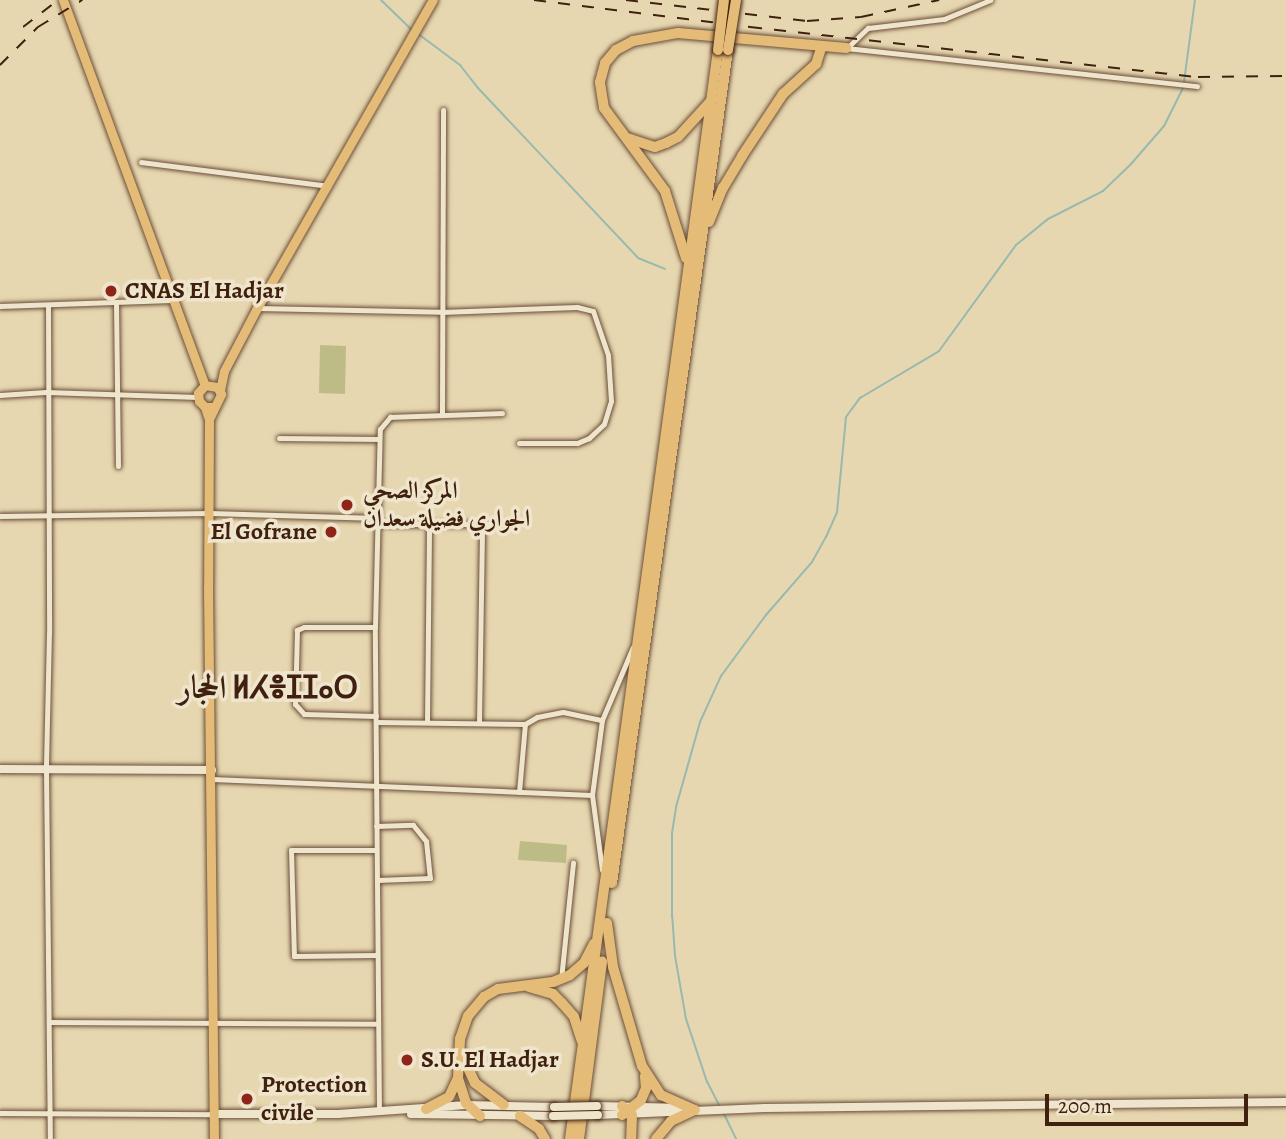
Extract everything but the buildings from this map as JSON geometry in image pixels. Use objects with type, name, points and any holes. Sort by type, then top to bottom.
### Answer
[{"type":"highway","points":[[570,1139],[702,237],[723,50],[724,0]]},
{"type":"highway","points":[[579,1139],[603,927],[605,887],[710,102],[736,0]]},
{"type":"highway","points":[[688,264],[665,191],[604,108],[600,82],[605,63],[616,50],[633,41],[678,33],[846,48]]},
{"type":"highway","points":[[702,237],[723,188],[742,156],[783,94],[816,64],[822,46]]},
{"type":"highway","points":[[625,137],[643,145],[655,147],[666,144],[678,137],[710,102]]},
{"type":"highway","points":[[426,1109],[449,1097],[458,1077],[464,1023],[478,1003],[498,989],[561,979],[584,962],[603,927]]},
{"type":"highway","points":[[603,927],[646,1088],[628,1111],[631,1139]]},
{"type":"highway","points":[[523,985],[553,994],[562,1003],[574,1017],[583,1048]]},
{"type":"highway","points":[[460,1047],[475,1083],[504,1105]]},
{"type":"highway","points":[[642,1066],[661,1095],[698,1110]]},
{"type":"highway","points":[[458,1077],[467,1105],[480,1115]]},
{"type":"highway","points":[[656,1139],[671,1121],[698,1110]]},
{"type":"highway","points":[[520,1116],[539,1129],[545,1139]]},
{"type":"main road","points":[[63,0],[172,300],[207,385],[220,390]]},
{"type":"main road","points":[[214,1139],[210,407],[221,398],[224,371],[257,308],[433,0]]},
{"type":"main road","points":[[210,407],[198,397],[207,385],[224,371]]},
{"type":"main road","points":[[0,769],[212,774]]},
{"type":"main road","points":[[215,1114],[401,1112],[467,1105],[504,1105],[554,1111],[628,1111],[1286,1102]]},
{"type":"main road","points":[[401,1112],[427,1116],[520,1116],[554,1111]]},
{"type":"street","points":[[846,48],[875,26],[944,19],[990,0]]},
{"type":"street","points":[[846,48],[1197,86]]},
{"type":"street","points":[[442,415],[443,110]]},
{"type":"street","points":[[141,162],[328,186]]},
{"type":"street","points":[[0,306],[172,300]]},
{"type":"street","points":[[116,302],[115,393],[118,466]]},
{"type":"street","points":[[48,305],[46,769],[50,1139]]},
{"type":"street","points":[[257,308],[441,312],[554,307],[593,310],[608,355],[611,401],[604,424],[589,438],[577,443],[519,443]]},
{"type":"street","points":[[0,395],[46,392],[198,397]]},
{"type":"street","points":[[379,1112],[375,627],[381,425],[390,417],[502,413]]},
{"type":"street","points":[[279,438],[379,439]]},
{"type":"street","points":[[0,516],[210,513],[504,524]]},
{"type":"street","points":[[427,722],[429,523]]},
{"type":"street","points":[[479,723],[482,523]]},
{"type":"street","points":[[375,627],[304,627],[297,630],[295,704],[303,714],[427,722],[525,724],[537,718],[563,712],[601,720]]},
{"type":"street","points":[[605,887],[592,795],[601,720],[638,638]]},
{"type":"street","points":[[519,792],[525,724]]},
{"type":"street","points":[[212,774],[376,786],[592,795]]},
{"type":"street","points":[[376,826],[414,825],[426,841],[430,878],[377,880]]},
{"type":"street","points":[[376,850],[290,850],[295,956],[377,955]]},
{"type":"street","points":[[561,979],[573,863]]},
{"type":"street","points":[[50,1022],[377,1024]]},
{"type":"street","points":[[0,1113],[215,1114]]},
{"type":"shaded area","points":[[320,345],[346,346],[345,394],[319,393]]},
{"type":"shaded area","points":[[520,841],[567,845],[566,863],[518,860]]},
{"type":"waterway","points":[[381,0],[412,30]]},
{"type":"waterway","points":[[1184,82],[1195,0]]},
{"type":"waterway","points":[[417,33],[460,65],[478,88],[638,258],[665,269]]},
{"type":"waterway","points":[[720,1107],[707,1082],[686,1019],[675,956],[672,917],[672,833],[676,807],[700,722],[721,676],[766,615],[812,562],[826,537],[837,512],[846,417],[860,398],[939,351],[1016,245],[1048,219],[1103,191],[1164,126],[1183,88]]},
{"type":"waterway","points":[[723,1112],[736,1139]]},
{"type":"railway","points":[[23,27],[58,0]]},
{"type":"railway","points":[[0,65],[38,27],[82,0]]},
{"type":"railway","points":[[534,0],[1198,77],[1286,76]]},
{"type":"railway","points":[[626,0],[807,21],[861,17],[939,0]]},
{"type":"place","name":"CNAS El Hadjar","points":[[111,291]]},
{"type":"place","name":"المركز الصحي الجواري فضيلة سعدان","points":[[347,505]]},
{"type":"place","name":"El Gofrane","points":[[331,532]]},
{"type":"place","name":"S.U. El Hadjar","points":[[407,1060]]},
{"type":"place","name":"Protection civile","points":[[247,1099]]},
{"type":"district","name":"الحجار ⵍⵃⴻⵊⵊⴰⵔ","points":[[268,687]]}]
